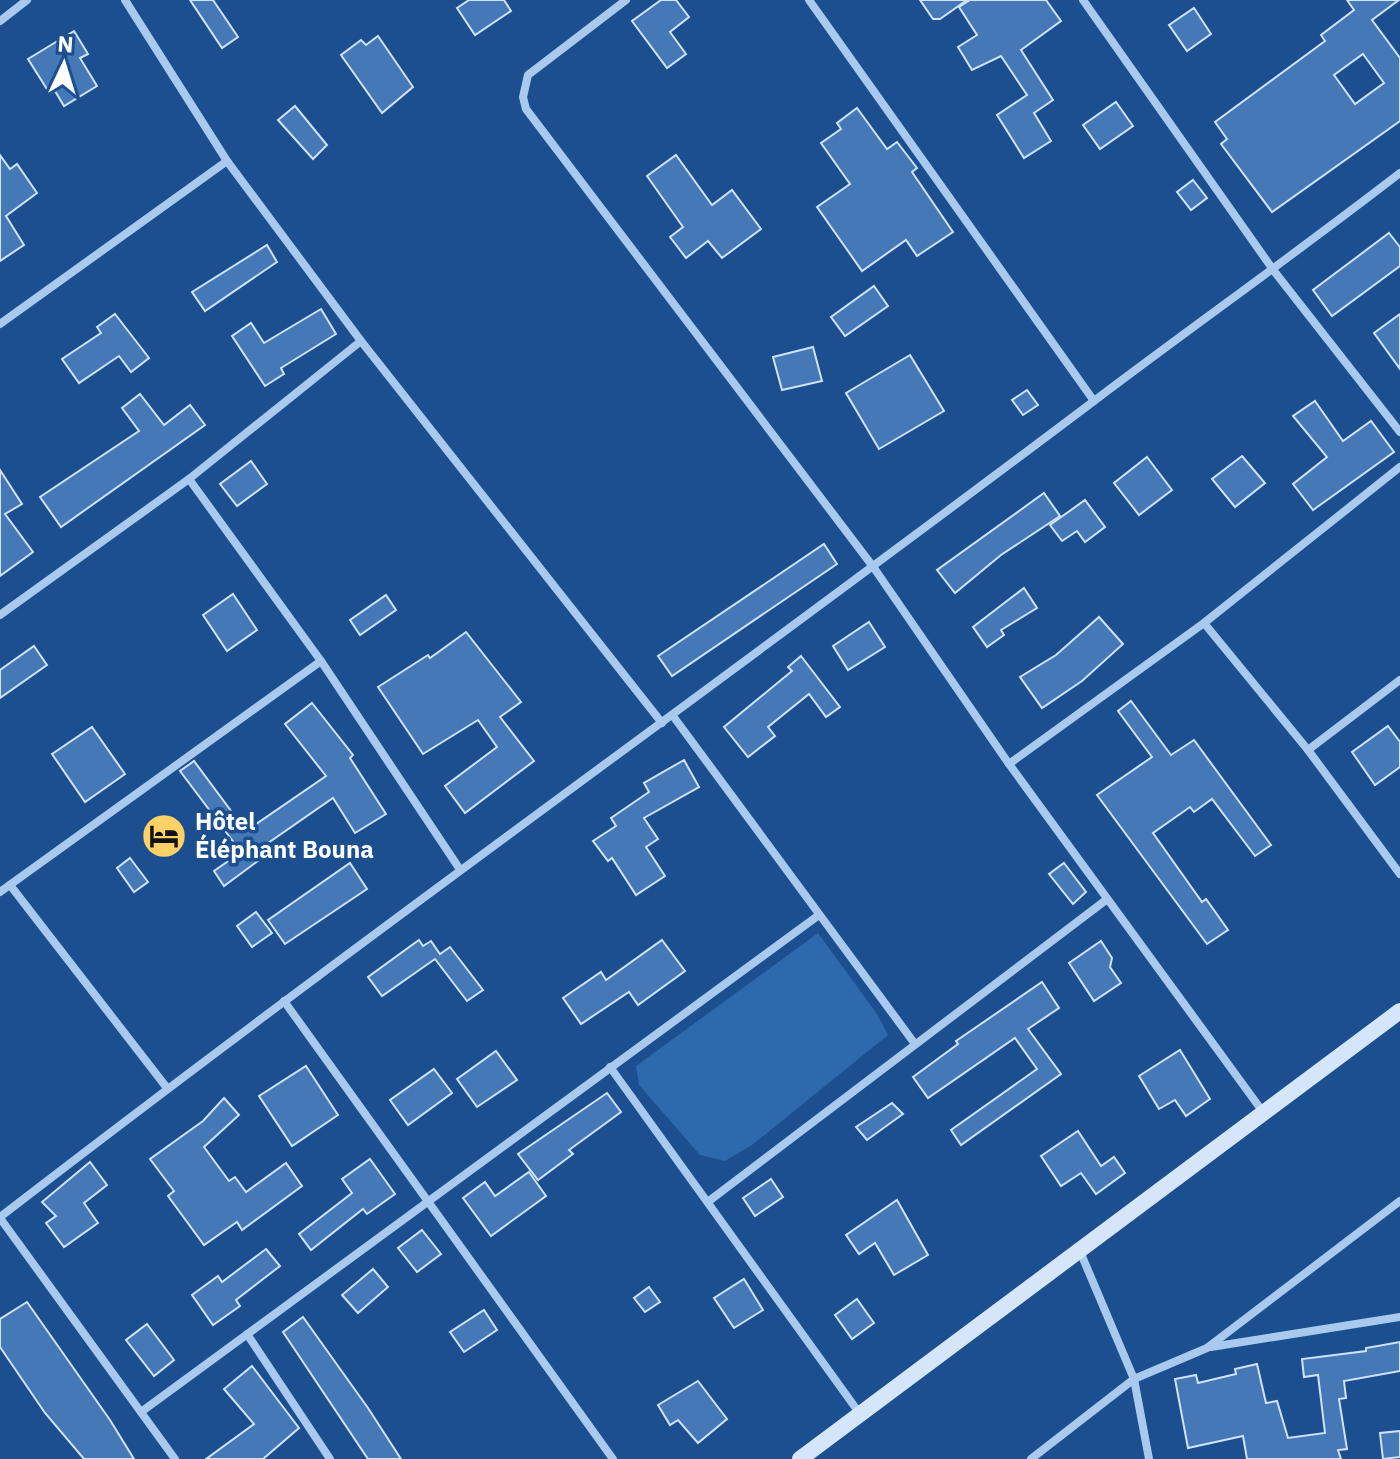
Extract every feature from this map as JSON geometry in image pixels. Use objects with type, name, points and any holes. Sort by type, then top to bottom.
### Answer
[{"type":"street","points":[[0,21],[27,0]]},
{"type":"street","points":[[125,0],[227,161],[361,341],[662,723]]},
{"type":"street","points":[[626,0],[528,75],[523,97],[526,109],[874,568],[1106,900],[1263,1112]]},
{"type":"street","points":[[809,0],[1094,401]]},
{"type":"street","points":[[1083,0],[1274,271],[1400,432]]},
{"type":"street","points":[[0,324],[227,161]]},
{"type":"street","points":[[175,1459],[0,1218],[459,868],[874,568],[1094,401],[1274,271],[1400,173]]},
{"type":"street","points":[[0,615],[189,479],[361,341]]},
{"type":"street","points":[[1009,764],[1204,623],[1400,467]]},
{"type":"street","points":[[189,479],[321,661],[459,868]]},
{"type":"street","points":[[1204,623],[1308,750],[1400,874]]},
{"type":"street","points":[[0,892],[321,661]]},
{"type":"street","points":[[1308,750],[1400,680]]},
{"type":"street","points":[[673,716],[915,1044]]},
{"type":"street","points":[[10,885],[167,1088]]},
{"type":"street","points":[[709,1201],[1106,900]]},
{"type":"street","points":[[141,1412],[819,915]]},
{"type":"street","points":[[284,1001],[430,1200],[613,1459]]},
{"type":"street","points":[[800,1459],[1400,1011]]},
{"type":"street","points":[[610,1067],[861,1414]]},
{"type":"street","points":[[1207,1348],[1400,1201]]},
{"type":"street","points":[[1079,1249],[1134,1379],[1149,1459]]},
{"type":"street","points":[[1031,1459],[1134,1379],[1207,1348],[1400,1317]]},
{"type":"street","points":[[247,1334],[329,1459]]},
{"type":"shaded area","points":[[818,933],[877,1014],[888,1035],[752,1145],[725,1161],[700,1155],[639,1085],[636,1066]]},
{"type":"building","points":[[190,0],[213,0],[238,37],[222,48]]},
{"type":"building","points":[[469,0],[504,0],[511,11],[475,35],[457,8]]},
{"type":"building","points":[[661,0],[676,0],[689,17],[670,32],[686,54],[667,68],[632,21]]},
{"type":"building","points":[[920,0],[967,0],[940,19],[933,19]]},
{"type":"building","points":[[970,0],[1046,0],[1061,21],[1021,50],[1053,100],[1034,113],[1051,141],[1024,158],[997,115],[1027,95],[1001,56],[972,70],[958,47],[977,35],[959,7]]},
{"type":"building","points":[[1347,0],[1399,0],[1372,20],[1400,58],[1400,121],[1272,212],[1221,144],[1227,139],[1215,122],[1325,41],[1321,35],[1354,10]],"holes":[[[1363,54],[1384,83],[1355,104],[1334,75]]]},
{"type":"building","points":[[1194,8],[1211,34],[1187,51],[1169,25]]},
{"type":"building","points":[[74,31],[88,54],[80,58],[97,86],[64,106],[55,91],[50,94],[28,59]]},
{"type":"building","points":[[378,36],[413,87],[382,113],[341,55],[361,40],[366,45]]},
{"type":"building","points":[[1116,102],[1133,126],[1100,149],[1083,125]]},
{"type":"building","points":[[295,106],[327,145],[313,159],[278,120]]},
{"type":"building","points":[[857,108],[887,149],[897,142],[917,168],[912,172],[953,232],[917,256],[906,240],[862,271],[817,207],[850,184],[821,143],[841,129],[837,123]]},
{"type":"building","points":[[0,155],[10,169],[17,164],[37,193],[6,216],[24,245],[0,261]]},
{"type":"building","points":[[676,155],[712,205],[732,190],[761,229],[722,258],[708,241],[686,258],[670,237],[683,227],[647,176]]},
{"type":"building","points":[[1193,180],[1207,198],[1191,210],[1177,192]]},
{"type":"building","points":[[1389,233],[1400,247],[1400,266],[1332,316],[1313,290]]},
{"type":"building","points":[[267,245],[277,262],[205,311],[192,292]]},
{"type":"building","points":[[874,286],[888,306],[845,336],[831,317]]},
{"type":"building","points":[[321,309],[336,334],[281,368],[284,374],[265,386],[232,336],[251,323],[264,343]]},
{"type":"building","points":[[115,314],[149,358],[131,372],[119,356],[79,383],[62,359],[101,333],[97,327]]},
{"type":"building","points":[[1400,314],[1400,369],[1374,333]]},
{"type":"building","points":[[813,347],[822,381],[782,390],[773,357]]},
{"type":"building","points":[[910,355],[944,411],[879,449],[846,393]]},
{"type":"building","points":[[1027,390],[1038,405],[1023,415],[1012,400]]},
{"type":"building","points":[[140,394],[164,425],[190,405],[205,425],[61,527],[40,497],[139,431],[122,408]]},
{"type":"building","points":[[1315,401],[1343,441],[1371,421],[1394,452],[1313,510],[1293,484],[1327,457],[1293,416]]},
{"type":"building","points":[[1242,456],[1265,483],[1235,507],[1212,479]]},
{"type":"building","points":[[1147,457],[1172,490],[1139,515],[1114,483]]},
{"type":"building","points":[[251,461],[267,484],[237,506],[220,484]]},
{"type":"building","points":[[0,470],[22,504],[5,514],[33,552],[0,576]]},
{"type":"building","points":[[1044,493],[1060,516],[1001,555],[955,593],[937,570]]},
{"type":"building","points":[[1085,500],[1105,527],[1085,542],[1077,531],[1062,541],[1050,525]]},
{"type":"building","points":[[824,544],[837,564],[672,676],[658,656]]},
{"type":"building","points":[[1024,588],[1037,608],[1001,630],[1004,635],[987,647],[973,627]]},
{"type":"building","points":[[233,594],[257,630],[227,651],[203,615]]},
{"type":"building","points":[[386,595],[396,610],[360,635],[350,620]]},
{"type":"building","points":[[1099,617],[1123,644],[1082,681],[1042,708],[1020,677],[1056,655]]},
{"type":"building","points":[[869,622],[885,647],[848,670],[833,646]]},
{"type":"building","points":[[466,632],[521,702],[500,717],[534,761],[465,813],[445,786],[497,747],[478,720],[423,754],[378,687],[428,655],[430,658]]},
{"type":"building","points":[[34,646],[47,665],[0,698],[0,670]]},
{"type":"building","points":[[801,656],[840,707],[826,717],[809,694],[768,727],[775,736],[748,757],[724,727],[792,671],[788,667]]},
{"type":"building","points":[[1131,701],[1171,755],[1194,740],[1271,845],[1255,856],[1212,799],[1194,812],[1190,807],[1153,833],[1202,902],[1206,899],[1228,930],[1207,944],[1097,795],[1152,757],[1118,711]]},
{"type":"building","points":[[312,703],[353,755],[350,758],[386,814],[355,833],[333,798],[261,848],[266,855],[224,886],[214,871],[241,852],[180,771],[194,761],[246,831],[326,776],[285,724]]},
{"type":"building","points":[[1388,726],[1400,742],[1400,767],[1375,785],[1352,752]]},
{"type":"building","points":[[92,727],[125,774],[85,802],[52,754]]},
{"type":"building","points":[[684,760],[699,787],[644,818],[658,839],[646,847],[665,876],[636,895],[612,858],[608,861],[593,841],[616,826],[611,818],[649,792],[644,783]]},
{"type":"building","points":[[130,858],[148,882],[134,892],[117,868]]},
{"type":"building","points":[[350,863],[367,889],[285,944],[268,920]]},
{"type":"building","points":[[1064,863],[1086,892],[1073,904],[1049,874]]},
{"type":"building","points":[[256,912],[272,933],[252,947],[237,926]]},
{"type":"building","points":[[419,940],[423,946],[431,941],[440,954],[450,947],[483,990],[467,1001],[435,959],[382,996],[368,977]]},
{"type":"building","points":[[662,940],[685,971],[638,1005],[629,992],[581,1024],[563,998],[601,972],[606,980]]},
{"type":"building","points":[[1101,941],[1112,958],[1110,967],[1121,983],[1094,1001],[1069,963]]},
{"type":"building","points":[[1042,982],[1059,1008],[1028,1029],[1061,1074],[961,1145],[951,1130],[1037,1069],[1015,1038],[928,1098],[913,1077],[958,1044],[956,1041]]},
{"type":"building","points":[[1180,1050],[1210,1099],[1186,1116],[1175,1100],[1159,1109],[1139,1076]]},
{"type":"building","points":[[496,1051],[517,1080],[477,1107],[457,1079]]},
{"type":"building","points":[[306,1066],[338,1115],[292,1146],[259,1096]]},
{"type":"building","points":[[434,1069],[452,1093],[408,1125],[390,1100]]},
{"type":"building","points":[[607,1093],[621,1112],[569,1150],[573,1154],[538,1180],[518,1154]]},
{"type":"building","points":[[224,1098],[239,1115],[204,1147],[229,1181],[235,1177],[246,1192],[286,1163],[302,1186],[242,1230],[237,1222],[204,1245],[168,1196],[174,1191],[150,1159],[203,1121]]},
{"type":"building","points":[[892,1103],[903,1114],[867,1140],[856,1127]]},
{"type":"building","points":[[1078,1131],[1101,1166],[1114,1157],[1125,1173],[1096,1194],[1081,1173],[1061,1186],[1041,1156]]},
{"type":"building","points":[[370,1159],[395,1194],[367,1214],[363,1209],[311,1250],[299,1234],[352,1193],[342,1179]]},
{"type":"building","points":[[90,1162],[107,1185],[84,1203],[98,1223],[64,1247],[46,1223],[56,1216],[42,1202]]},
{"type":"building","points":[[529,1172],[546,1196],[491,1236],[463,1198],[485,1182],[495,1196]]},
{"type":"building","points":[[771,1179],[783,1197],[755,1216],[743,1198]]},
{"type":"building","points":[[897,1200],[928,1255],[894,1275],[875,1243],[859,1254],[846,1235]]},
{"type":"building","points":[[422,1230],[441,1254],[417,1272],[398,1248]]},
{"type":"building","points":[[266,1249],[280,1266],[236,1300],[240,1306],[213,1325],[192,1295],[218,1276],[222,1282]]},
{"type":"building","points":[[373,1269],[388,1287],[358,1313],[342,1295]]},
{"type":"building","points":[[744,1279],[763,1310],[734,1328],[714,1298]]},
{"type":"building","points":[[649,1287],[660,1302],[645,1312],[634,1298]]},
{"type":"building","points":[[857,1299],[874,1323],[852,1339],[835,1315]]},
{"type":"building","points":[[27,1302],[134,1459],[84,1459],[45,1413],[0,1347],[0,1319]]},
{"type":"building","points":[[484,1310],[497,1330],[464,1352],[450,1332]]},
{"type":"building","points":[[303,1317],[401,1459],[368,1459],[283,1332]]},
{"type":"building","points":[[147,1324],[174,1360],[154,1376],[126,1340]]},
{"type":"building","points":[[1400,1342],[1400,1371],[1344,1381],[1346,1398],[1339,1399],[1347,1449],[1338,1450],[1341,1459],[1247,1459],[1243,1436],[1188,1448],[1175,1379],[1196,1375],[1198,1383],[1236,1374],[1235,1369],[1257,1364],[1266,1403],[1277,1401],[1288,1438],[1325,1433],[1318,1375],[1304,1377],[1302,1359],[1366,1351],[1366,1348]]},
{"type":"building","points":[[252,1366],[299,1428],[263,1459],[206,1459],[254,1424],[224,1389]]},
{"type":"building","points":[[698,1381],[727,1419],[698,1443],[678,1420],[670,1425],[658,1405]]},
{"type":"building","points":[[1400,1431],[1400,1457],[1383,1459],[1380,1433]]},
{"type":"place","name":"Hôtel Éléphant Bouna","points":[[164,836]]}]
